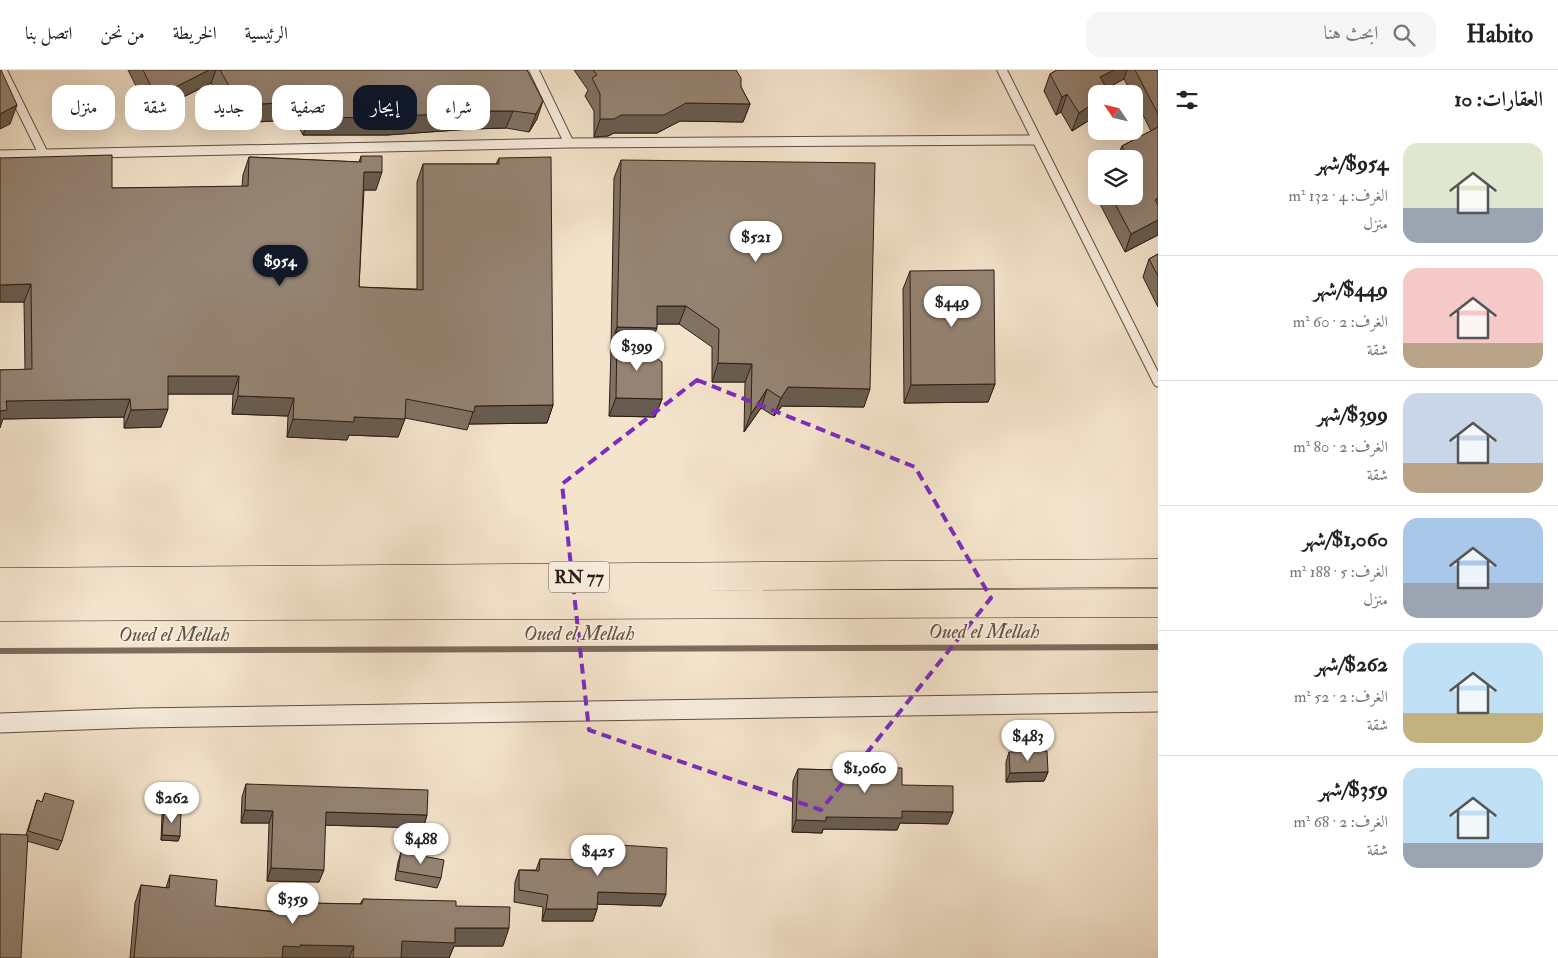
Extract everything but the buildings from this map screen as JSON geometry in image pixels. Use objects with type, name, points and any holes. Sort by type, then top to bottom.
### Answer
[{"type":"main road","name":"RN 77","points":[[0,582],[1158,573]]},
{"type":"main road","name":"RN 77","points":[[0,607],[1158,603]]},
{"type":"street","points":[[0,723],[148,718],[1158,702]]},
{"type":"lane","points":[[2,70],[44,155]]},
{"type":"lane","points":[[534,70],[569,143]]},
{"type":"lane","points":[[1002,70],[1035,140],[1158,382]]},
{"type":"lane","points":[[0,156],[569,143],[1035,140]]},
{"type":"highlighted area","points":[[697,380],[915,467],[991,598],[821,810],[589,730],[562,484]]},
{"type":"waterway","name":"Oued el Mellah","points":[[0,651],[1158,647]]}]
